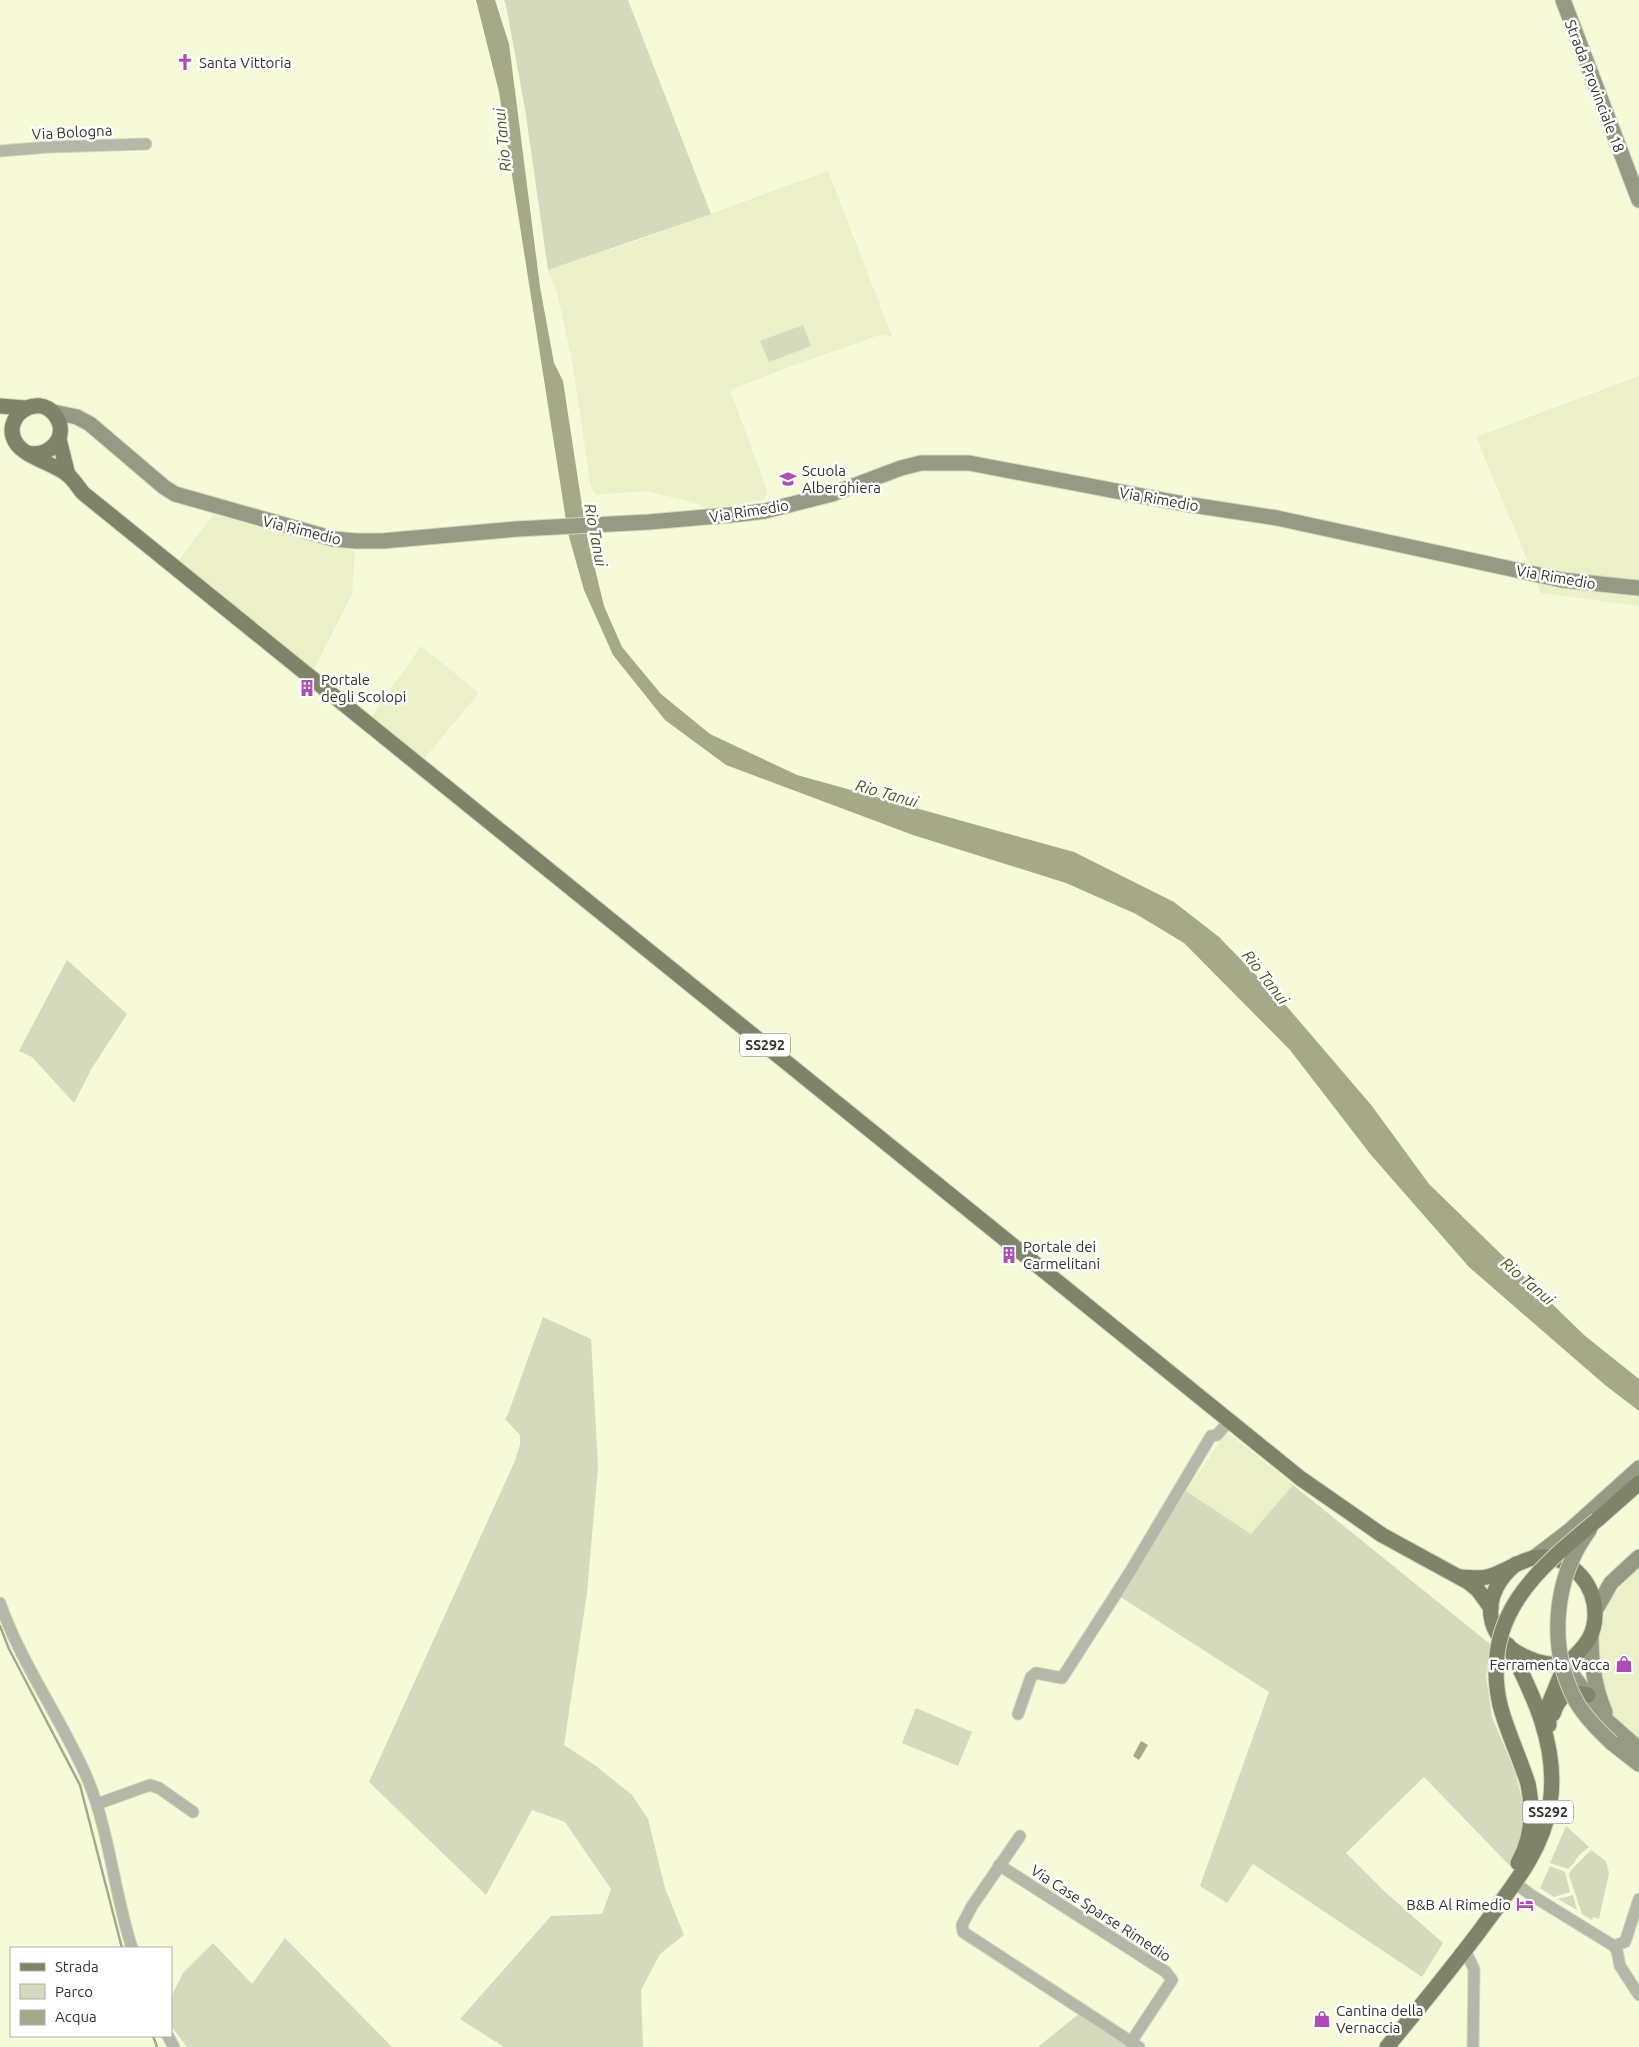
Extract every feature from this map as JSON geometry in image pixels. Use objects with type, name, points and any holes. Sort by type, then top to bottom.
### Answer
[{"type":"main road","points":[[0,406],[25,408],[42,406],[53,412]]},
{"type":"main road","points":[[13,435],[14,420],[25,408]]},
{"type":"main road","name":"SS292","points":[[53,412],[58,419],[68,475]]},
{"type":"main road","name":"SS292","points":[[0,426],[13,435],[18,446],[68,475],[83,493],[1300,1478],[1382,1535],[1460,1577],[1478,1590],[1491,1608]]},
{"type":"main road","points":[[28,453],[46,452],[52,448],[59,433]]},
{"type":"main road","points":[[1504,1898],[1508,1879],[1521,1857],[1531,1830],[1532,1812],[1528,1784],[1505,1721],[1498,1692],[1497,1662],[1503,1628],[1513,1605],[1531,1579],[1639,1483]]},
{"type":"main road","name":"SS292","points":[[1387,2047],[1465,1950],[1515,1883],[1536,1849],[1550,1804],[1551,1773],[1548,1706],[1565,1665],[1591,1637],[1595,1610],[1589,1590],[1572,1567],[1551,1558],[1535,1558],[1487,1577],[1460,1577]]},
{"type":"main road","name":"SS292","points":[[1516,1564],[1498,1582],[1492,1598],[1491,1618],[1495,1630],[1508,1645],[1548,1729]]},
{"type":"main road","name":"SS292","points":[[1508,1645],[1528,1658],[1548,1664],[1565,1665]]},
{"type":"main road","points":[[1548,1729],[1555,1708],[1564,1696],[1575,1691],[1588,1695]]},
{"type":"street","name":"Strada Provinciale 18","points":[[1562,0],[1639,200]]},
{"type":"street","name":"Via Bologna","points":[[0,151],[49,147],[146,144]]},
{"type":"street","name":"Via Rimedio","points":[[53,412],[66,413],[77,417],[106,436],[164,487],[175,494],[334,539],[382,541],[552,527],[677,520],[765,510],[832,494],[901,468],[921,463],[969,463],[1179,503],[1278,518],[1562,580],[1639,588]]},
{"type":"street","points":[[59,433],[84,422]]},
{"type":"street","points":[[1018,1714],[1031,1677],[1036,1673],[1062,1678],[1130,1572],[1211,1436],[1217,1435],[1229,1421]]},
{"type":"street","points":[[1535,1558],[1569,1531],[1639,1468]]},
{"type":"street","points":[[1597,1520],[1580,1544],[1562,1587],[1558,1609],[1559,1641],[1565,1674],[1578,1703],[1594,1726],[1639,1764]]},
{"type":"street","points":[[1595,1610],[1612,1583],[1639,1557]]},
{"type":"street","points":[[0,1603],[12,1636],[78,1759],[97,1804],[132,1947]]},
{"type":"street","points":[[1591,1637],[1591,1651],[1600,1702],[1615,1728]]},
{"type":"street","points":[[1565,1665],[1604,1718],[1639,1748]]},
{"type":"street","points":[[97,1804],[150,1785],[159,1788],[181,1808],[194,1812]]},
{"type":"street","name":"Via Case Sparse Rimedio","points":[[1000,1865],[1166,1972],[1172,1980],[1135,2044],[963,1932],[962,1925],[972,1906],[1000,1865],[1020,1836]]},
{"type":"street","points":[[1515,1883],[1614,1946],[1619,1956],[1620,1966],[1639,1995]]},
{"type":"street","points":[[1614,1946],[1624,1942],[1639,1900]]},
{"type":"street","points":[[1465,1950],[1474,1970],[1473,2047]]},
{"type":"shaded area","points":[[828,171],[892,336],[879,335],[730,390],[766,487],[767,493],[763,500],[708,509],[697,503],[645,491],[597,495],[593,491],[590,482],[573,366],[557,292],[548,270],[639,240]]},
{"type":"shaded area","points":[[1639,376],[1639,606],[1541,593],[1476,437]]},
{"type":"shaded area","points":[[214,514],[278,533],[355,551],[352,594],[312,673],[273,637],[179,560]]},
{"type":"shaded area","points":[[421,646],[479,693],[422,761],[371,718]]},
{"type":"shaded area","points":[[1227,1432],[1293,1485],[1251,1534],[1186,1491]]},
{"type":"shaded area","points":[[1639,1566],[1639,1741],[1608,1709],[1599,1684],[1599,1646],[1600,1630],[1609,1601]]},
{"type":"green space","points":[[504,0],[628,0],[711,214],[548,270],[525,109]]},
{"type":"green space","points":[[803,325],[811,346],[769,362],[760,341]]},
{"type":"green space","points":[[67,960],[127,1014],[92,1068],[74,1103],[32,1057],[19,1051]]},
{"type":"green space","points":[[543,1317],[591,1339],[598,1467],[587,1593],[564,1745],[596,1766],[632,1795],[648,1819],[665,1888],[684,1935],[660,1954],[641,1990],[643,2047],[504,2047],[460,2019],[551,1916],[602,1914],[611,1889],[565,1822],[532,1810],[486,1895],[369,1782],[514,1463],[520,1445],[520,1435],[505,1419]]},
{"type":"green space","points":[[1293,1485],[1490,1644],[1486,1676],[1492,1717],[1515,1772],[1527,1819],[1521,1847],[1511,1867],[1424,1777],[1346,1853],[1384,1891],[1443,1943],[1422,1977],[1253,1864],[1227,1903],[1200,1886],[1269,1692],[1119,1596],[1186,1491],[1251,1534]]},
{"type":"green space","points":[[916,1708],[972,1732],[958,1766],[902,1743]]},
{"type":"green space","points":[[1566,1826],[1589,1847],[1578,1856],[1578,1859],[1576,1858],[1575,1862],[1568,1869],[1550,1863]]},
{"type":"green space","points":[[1591,1850],[1606,1861],[1609,1873],[1599,1919],[1593,1917],[1592,1920],[1582,1914],[1569,1875],[1571,1870]]},
{"type":"green space","points":[[1550,1866],[1565,1872],[1570,1892],[1554,1897],[1540,1888]]},
{"type":"green space","points":[[1573,1895],[1577,1910],[1558,1899]]},
{"type":"green space","points":[[285,1938],[392,2047],[187,2047],[172,2027],[172,1995],[183,1973],[213,1943],[252,1984]]},
{"type":"green space","points":[[1080,2013],[1131,2047],[1038,2047]]},
{"type":"water","name":"Rio Tanui","points":[[476,0],[495,0],[509,44],[540,287],[554,363],[563,381],[586,532],[604,606],[622,647],[661,694],[710,734],[797,775],[1074,852],[1174,902],[1219,937],[1289,1009],[1372,1106],[1429,1184],[1584,1335],[1639,1379],[1639,1411],[1605,1385],[1469,1267],[1371,1155],[1290,1050],[1184,943],[1136,914],[1066,883],[913,835],[726,765],[665,720],[613,655],[584,590],[568,533],[499,92]]},
{"type":"water","points":[[1141,1741],[1148,1745],[1139,1760],[1133,1756]]},
{"type":"waterway","points":[[0,1626],[9,1649],[80,1785],[122,1947]]},
{"type":"waterway","points":[[153,2037],[157,2047]]},
{"type":"place","name":"Santa Vittoria","points":[[185,62]]},
{"type":"place","name":"Scuola Alberghiera","points":[[788,479]]},
{"type":"place","name":"Portale degli Scolopi","points":[[307,688]]},
{"type":"place","name":"Portale dei Carmelitani","points":[[1009,1255]]},
{"type":"place","name":"Ferramenta Vacca","points":[[1624,1664]]},
{"type":"place","name":"B&B Al Rimedio","points":[[1525,1904]]},
{"type":"place","name":"Cantina della Vernaccia","points":[[1322,2019]]}]
